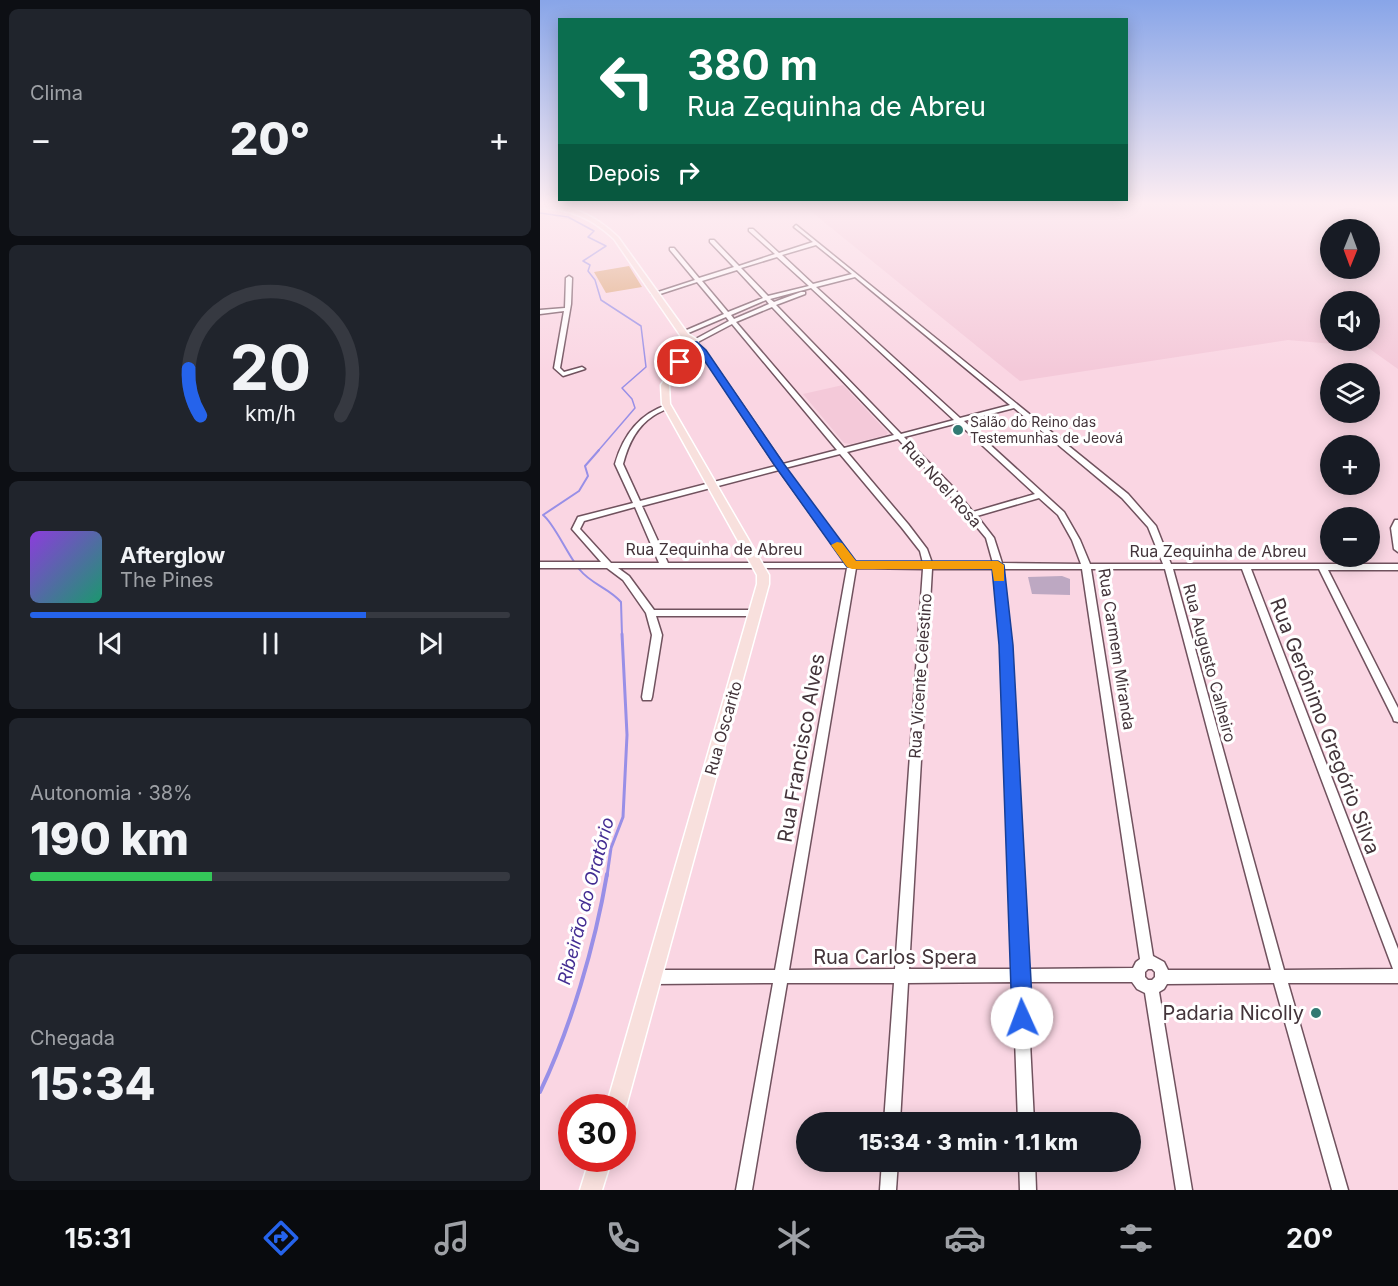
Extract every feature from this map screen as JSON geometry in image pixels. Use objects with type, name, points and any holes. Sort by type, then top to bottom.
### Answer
[{"type":"main road","points":[[630,259],[687,340],[683,358],[674,368]]},
{"type":"main road","points":[[667,407],[663,389],[687,340]]},
{"type":"main road","points":[[683,358],[703,356]]},
{"type":"main road","name":"Rua Oscarito","points":[[620,1094],[763,584],[763,575],[758,564],[667,407]]},
{"type":"main road","points":[[591,1190],[597,1172]]},
{"type":"street","points":[[680,259],[924,550],[928,565]]},
{"type":"street","name":"Rua Noel Rosa","points":[[729,259],[973,515],[990,538],[998,565],[1006,645],[1026,1112]]},
{"type":"street","points":[[655,294],[766,259]]},
{"type":"street","name":"Rua Carmem Miranda","points":[[781,259],[959,420],[1064,520],[1086,565],[1147,962]]},
{"type":"street","name":"Rua Augusto Calheiro","points":[[836,259],[1016,406],[1141,512],[1152,526],[1168,566],[1279,976],[1340,1190]]},
{"type":"street","points":[[687,340],[697,329],[770,301],[813,287],[859,277]]},
{"type":"street","points":[[569,278],[567,309],[557,368],[563,375],[582,369]]},
{"type":"street","points":[[540,312],[567,309]]},
{"type":"street","points":[[687,340],[730,317]]},
{"type":"street","points":[[687,340],[703,356],[852,565]]},
{"type":"street","points":[[647,697],[657,635],[651,613],[626,578],[607,564],[576,529],[577,523],[583,518],[1016,406]]},
{"type":"street","points":[[664,564],[619,461],[640,422],[652,412],[667,407]]},
{"type":"street","points":[[973,515],[1040,495]]},
{"type":"street","points":[[1398,522],[1395,528],[1398,549]]},
{"type":"street","name":"Rua Zequinha de Abreu","points":[[540,565],[1320,566]]},
{"type":"street","name":"Rua Francisco Alves","points":[[744,1190],[852,565]]},
{"type":"street","name":"Rua Vicente Celestino","points":[[893,1112],[928,565]]},
{"type":"street","name":"Rua Gerônimo Gregório Silva","points":[[1245,566],[1398,966]]},
{"type":"street","points":[[1322,567],[1398,718]]},
{"type":"street","name":"Rua Zequinha de Abreu","points":[[1380,567],[1398,567]]},
{"type":"street","points":[[651,613],[755,613]]},
{"type":"street","points":[[1184,1190],[1157,982],[1155,964],[1147,962],[1141,964],[1137,975],[1140,981],[1157,982],[1279,976],[1398,976]]},
{"type":"street","name":"Rua Carlos Spera","points":[[654,977],[1137,975]]},
{"type":"street","points":[[888,1190],[889,1172]]},
{"type":"street","points":[[1027,1172],[1028,1190]]},
{"type":"shaded area","points":[[869,259],[1320,259],[1320,279],[1380,279],[1380,259],[1398,259],[1398,369],[1373,351],[1380,351],[1380,291],[1320,291],[1320,343],[1288,340],[1020,381]]},
{"type":"shaded area","points":[[629,266],[642,287],[606,293],[594,272]]},
{"type":"shaded area","points":[[843,385],[888,433],[886,435],[851,444],[844,443],[803,394]]},
{"type":"building","points":[[1062,576],[1070,579],[1070,595],[1032,594],[1028,577]]},
{"type":"waterway","name":"Ribeirão do Oratório","points":[[587,259],[583,261],[590,265],[588,271],[595,280],[601,300],[641,326],[646,367],[622,388],[632,399],[635,408],[598,451]]},
{"type":"waterway","name":"Ribeirão do Oratório","points":[[599,450],[585,466],[588,476],[579,491],[543,515],[552,525],[580,570],[621,602],[622,635]]},
{"type":"waterway","name":"Ribeirão do Oratório","points":[[607,876],[611,848],[623,817],[627,735],[622,634]]},
{"type":"waterway","name":"Ribeirão do Oratório","points":[[540,1092],[562,1040],[581,985],[596,929],[607,874]]},
{"type":"slow traffic","points":[[837,545],[852,565],[998,565],[999,578]]},
{"type":"place","name":"Salão do Reino das Testemunhas de Jeová","points":[[958,430]]},
{"type":"place","name":"Padaria Nicolly","points":[[1316,1013]]},
{"type":"route","points":[[680,362],[674,368],[686,343],[694,344],[703,352],[780,466],[852,565],[998,565],[1006,645],[1022,1018]]}]
